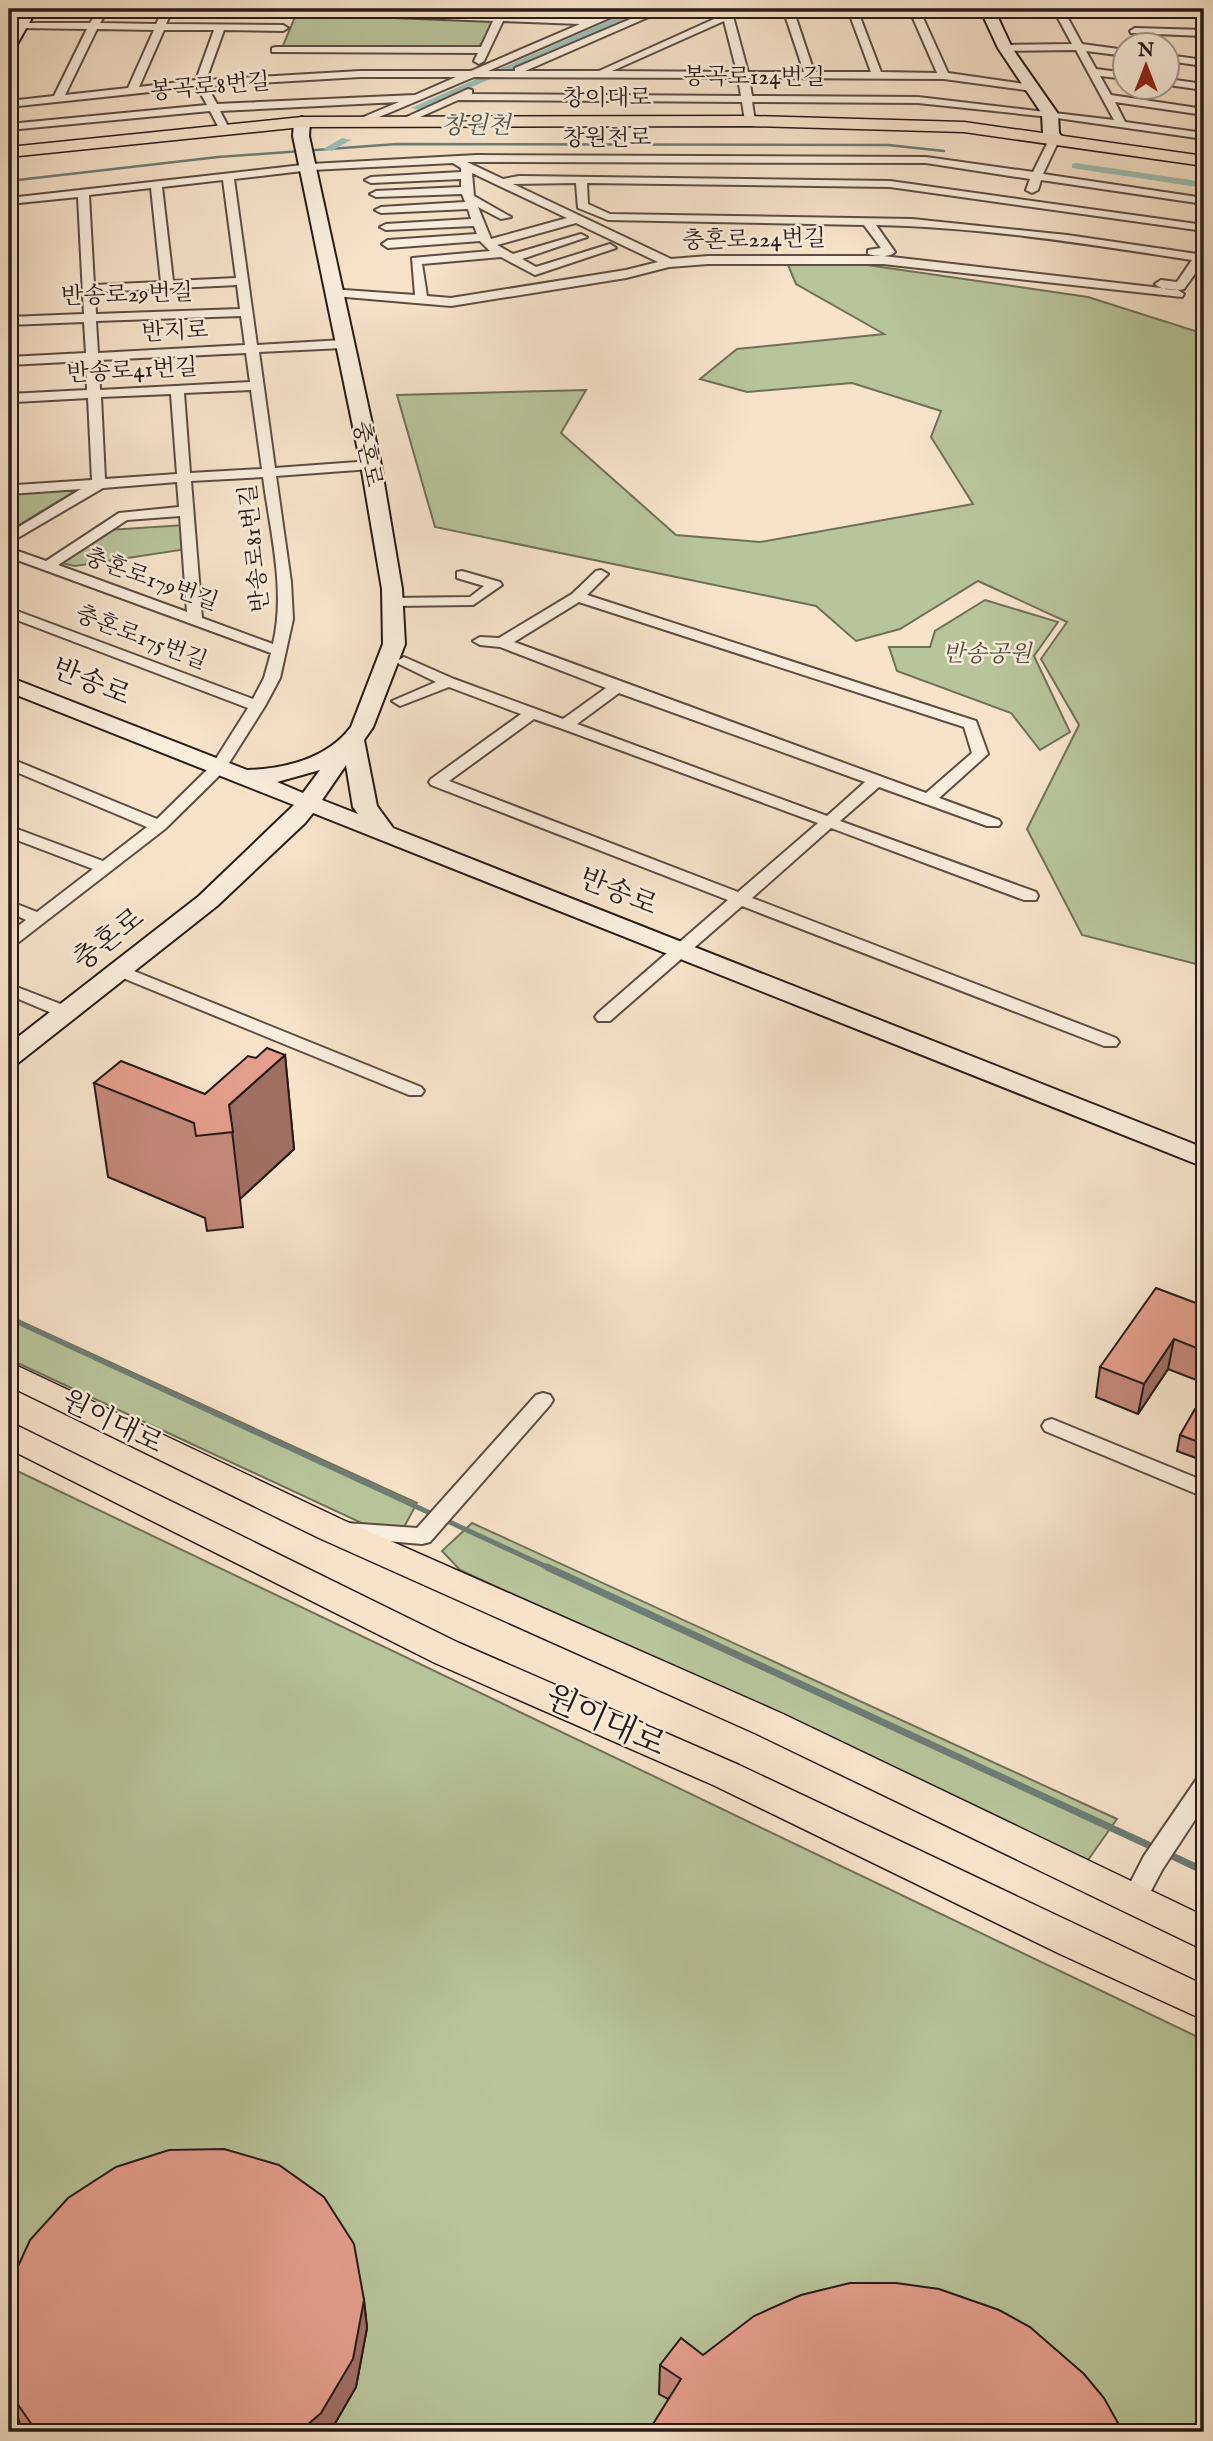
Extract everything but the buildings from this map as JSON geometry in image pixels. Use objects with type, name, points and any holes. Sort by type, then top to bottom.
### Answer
[{"type":"main road","points":[[9,46],[15,25],[30,9]]},
{"type":"main road","points":[[987,9],[1005,48],[1050,114],[1054,141]]},
{"type":"main road","name":"창이대로","points":[[9,159],[365,120],[750,121],[964,127],[1204,164]]},
{"type":"main road","name":"창이대로","points":[[9,152],[224,128],[489,125],[902,128],[1054,141]]},
{"type":"main road","name":"충혼로","points":[[9,1057],[208,901],[310,804],[362,727],[394,645],[392,602],[370,465],[343,344],[301,129]]},
{"type":"main road","name":"반송로","points":[[9,684],[1204,1158]]},
{"type":"main road","points":[[242,777],[281,775],[314,766],[354,740],[365,807],[386,835]]},
{"type":"main road","name":"원이대로","points":[[9,1374],[331,1530],[770,1724],[1204,1934]]},
{"type":"main road","name":"원이대로","points":[[9,1434],[447,1653],[726,1775],[1204,2003]]},
{"type":"street","points":[[58,99],[104,9]]},
{"type":"street","points":[[159,27],[166,13],[184,9]]},
{"type":"street","points":[[566,20],[570,9]]},
{"type":"street","points":[[365,120],[625,9]]},
{"type":"street","points":[[405,120],[506,74],[662,9]]},
{"type":"street","points":[[788,9],[810,75]]},
{"type":"street","points":[[914,9],[944,76]]},
{"type":"street","points":[[1058,9],[1122,125]]},
{"type":"street","points":[[1121,9],[1135,31],[1204,33]]},
{"type":"street","points":[[1130,9],[1204,10]]},
{"type":"street","points":[[268,79],[283,28],[294,10],[503,13],[594,22]]},
{"type":"street","points":[[847,10],[855,17],[877,75]]},
{"type":"street","points":[[477,74],[484,50],[503,13]]},
{"type":"street","points":[[597,74],[727,13],[743,74],[750,121]]},
{"type":"street","points":[[15,25],[283,28]]},
{"type":"street","name":"봉곡로8번길","points":[[131,92],[159,27]]},
{"type":"street","points":[[220,28],[200,83],[224,128]]},
{"type":"street","points":[[1005,48],[1080,47],[1112,51]]},
{"type":"street","points":[[276,50],[484,50]]},
{"type":"street","points":[[1182,57],[1204,57]]},
{"type":"street","points":[[1182,59],[1204,63]]},
{"type":"street","points":[[1094,72],[1112,74]]},
{"type":"street","name":"봉곡로8번길","points":[[9,104],[200,83],[360,74],[944,76],[1032,88]]},
{"type":"street","points":[[1182,84],[1204,87]]},
{"type":"street","name":"봉곡로8번길","points":[[9,127],[212,106],[416,97]]},
{"type":"street","name":"봉곡로124번길","points":[[457,97],[896,99],[1050,114],[1204,136]]},
{"type":"street","points":[[1108,99],[1204,111]]},
{"type":"street","points":[[1029,201],[1036,176],[1054,141]]},
{"type":"street","points":[[452,159],[467,170],[502,183],[669,263]]},
{"type":"street","name":"창원천로","points":[[9,201],[307,166],[452,159],[909,160],[1005,171],[1204,201]]},
{"type":"street","points":[[371,180],[467,170]]},
{"type":"street","points":[[467,170],[469,197],[485,241],[507,256],[536,271],[610,248]]},
{"type":"street","points":[[228,176],[251,349]]},
{"type":"street","points":[[502,183],[519,180],[581,180],[890,184],[916,205],[1073,223],[1204,228]]},
{"type":"street","points":[[581,180],[582,205],[608,217],[867,221],[916,205],[1029,201],[1073,223],[1202,258],[1180,286],[1170,286],[1035,267],[889,252],[692,250]]},
{"type":"street","points":[[156,184],[167,285]]},
{"type":"street","points":[[83,192],[99,484]]},
{"type":"street","points":[[376,194],[469,197],[505,217]]},
{"type":"street","points":[[381,210],[469,197]]},
{"type":"street","points":[[388,244],[485,241],[578,219]]},
{"type":"street","points":[[867,221],[889,252]]},
{"type":"street","points":[[386,227],[478,222]]},
{"type":"street","points":[[422,300],[416,261],[507,256],[581,237]]},
{"type":"street","name":"충혼로224번길","points":[[334,292],[451,302],[626,274],[669,263],[708,260],[883,260],[1178,293]]},
{"type":"street","points":[[89,289],[241,281]]},
{"type":"street","name":"반송로29번길","points":[[9,321],[246,312]]},
{"type":"street","name":"반지로","points":[[9,361],[343,344]]},
{"type":"street","name":"반송로81번길","points":[[218,768],[257,706],[271,678],[286,618],[251,349]]},
{"type":"street","name":"반송로41번길","points":[[9,398],[257,386]]},
{"type":"street","points":[[177,390],[195,620]]},
{"type":"street","points":[[9,398],[9,490],[370,465]]},
{"type":"street","points":[[9,539],[99,484]]},
{"type":"street","name":"충혼로179번길","points":[[47,566],[124,516],[187,511]]},
{"type":"street","name":"충혼로179번길","points":[[9,552],[279,651]]},
{"type":"street","points":[[502,643],[577,597],[601,574]]},
{"type":"street","points":[[392,602],[473,601],[495,585],[462,575]]},
{"type":"street","points":[[577,597],[971,724],[980,754],[929,800]]},
{"type":"street","name":"충혼로175번길","points":[[9,612],[257,706]]},
{"type":"street","points":[[480,641],[502,643],[617,688],[993,823]]},
{"type":"street","points":[[404,661],[449,682],[1030,896]]},
{"type":"street","points":[[400,701],[449,682]]},
{"type":"street","points":[[565,725],[617,688]]},
{"type":"street","points":[[532,713],[437,782],[1110,1042]]},
{"type":"street","points":[[9,763],[159,826]]},
{"type":"street","points":[[9,941],[159,826],[218,768]]},
{"type":"street","points":[[604,1017],[876,781]]},
{"type":"street","points":[[9,831],[106,868]]},
{"type":"street","points":[[9,906],[37,918]]},
{"type":"street","points":[[119,970],[415,1091]]},
{"type":"street","points":[[9,989],[65,1012]]},
{"type":"street","points":[[438,1577],[425,1558],[422,1536],[543,1400]]},
{"type":"street","points":[[1052,1426],[1204,1489]]},
{"type":"street","points":[[331,1530],[422,1536]]},
{"type":"street","points":[[1133,1901],[1153,1863],[1204,1787]]},
{"type":"green space","points":[[297,12],[496,19],[479,47],[282,48]]},
{"type":"green space","points":[[788,265],[867,265],[1088,297],[1198,332],[1204,330],[1204,966],[1082,935],[1027,829],[1079,725],[1041,659],[1067,622],[978,581],[900,629],[856,641],[816,606],[435,527],[397,395],[586,390],[561,433],[676,535],[760,542],[973,504],[931,437],[941,411],[852,383],[747,392],[700,379],[737,349],[884,334],[796,284]]},
{"type":"green space","points":[[80,488],[9,531],[9,493]]},
{"type":"green space","points":[[185,525],[187,549],[75,566],[57,562],[108,530]]},
{"type":"green space","name":"반송공원","points":[[985,600],[1058,622],[1034,656],[1070,732],[1040,750],[1011,713],[897,671],[889,647],[930,647],[935,631]]},
{"type":"green space","points":[[9,1316],[417,1503],[404,1527],[381,1532],[9,1359]]},
{"type":"green space","points":[[9,1467],[1204,2040],[1204,2432],[9,2432]]},
{"type":"green space","points":[[472,1523],[1117,1819],[1088,1860],[460,1570],[442,1551]]},
{"type":"waterway","points":[[416,108],[643,9]]},
{"type":"waterway","name":"창원천","points":[[328,149],[346,140]]},
{"type":"waterway","name":"창원천","points":[[9,181],[218,157],[397,144],[888,145],[944,151]]},
{"type":"waterway","points":[[1076,166],[1204,185]]},
{"type":"waterway","points":[[9,1318],[551,1569]]},
{"type":"waterway","points":[[547,1567],[1157,1849]]},
{"type":"waterway","points":[[1166,1853],[1204,1871]]}]
